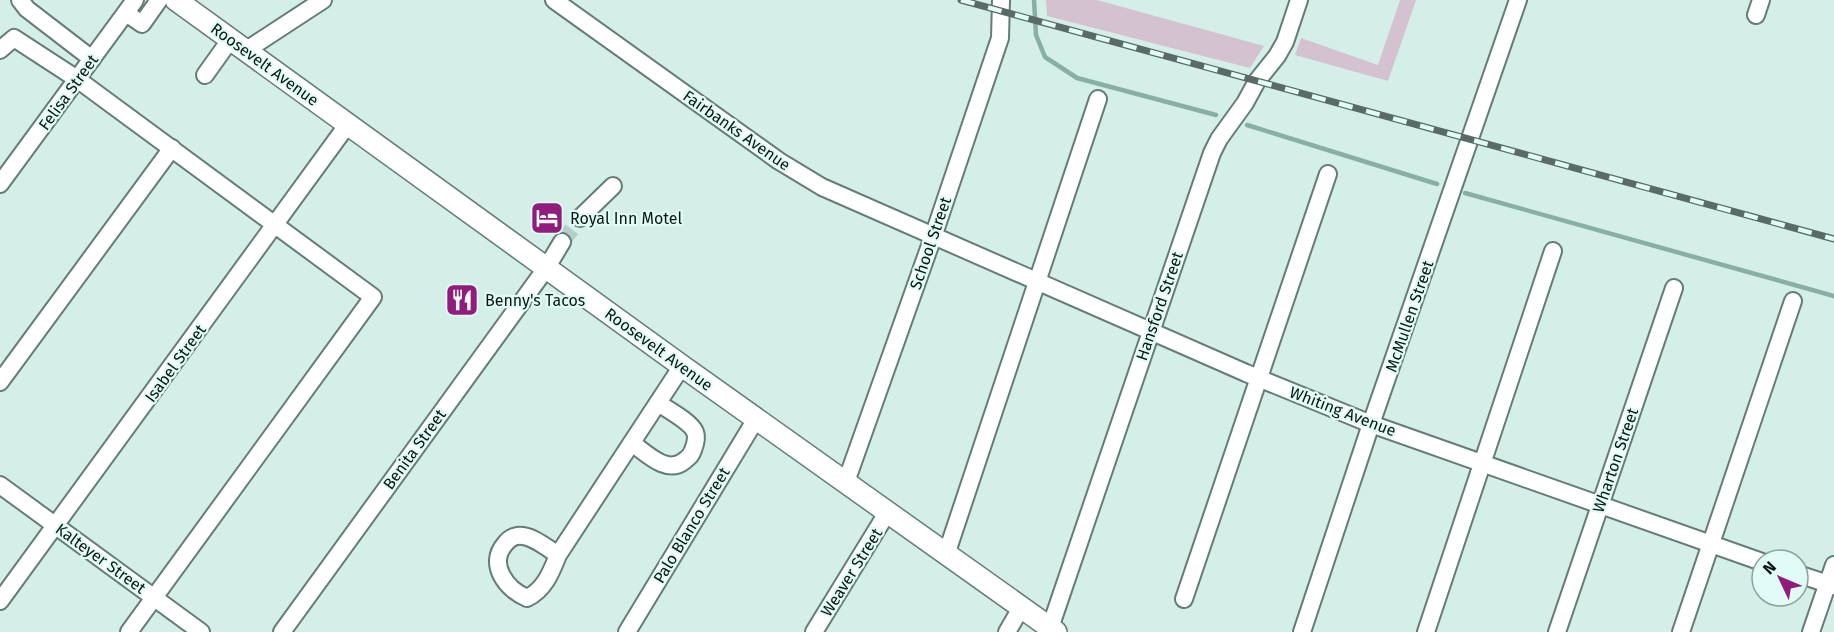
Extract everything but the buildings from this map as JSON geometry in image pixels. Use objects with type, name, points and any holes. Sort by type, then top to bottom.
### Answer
[{"type":"main road","name":"Roosevelt Avenue","points":[[176,0],[682,366],[1053,630]]},
{"type":"street","points":[[131,6],[142,24],[159,0]]},
{"type":"street","points":[[205,75],[238,45],[323,0]]},
{"type":"street","name":"Fairbanks Avenue","points":[[554,0],[779,161],[822,187],[933,237]]},
{"type":"street","name":"School Street","points":[[846,482],[933,237],[1000,38],[1001,0]]},
{"type":"street","name":"Hansford Street","points":[[1053,630],[1212,153],[1257,81],[1285,42],[1299,0]]},
{"type":"street","name":"McMullen Street","points":[[1302,632],[1371,424],[1518,0]]},
{"type":"street","points":[[27,3],[92,59]]},
{"type":"street","name":"Felisa Street","points":[[0,184],[131,6]]},
{"type":"street","points":[[0,50],[14,38],[77,79],[373,297],[129,632]]},
{"type":"street","points":[[946,555],[1098,99]]},
{"type":"street","name":"Isabel Street","points":[[0,601],[348,124]]},
{"type":"street","points":[[0,382],[172,148]]},
{"type":"street","points":[[1184,599],[1328,174]]},
{"type":"street","points":[[580,218],[613,186]]},
{"type":"street","name":"Whiting Avenue","points":[[933,237],[1258,378],[1371,424],[1750,558]]},
{"type":"street","name":"Benita Street","points":[[282,632],[547,267],[562,242]]},
{"type":"street","points":[[1426,632],[1552,251]]},
{"type":"street","name":"Wharton Street","points":[[1557,632],[1674,288]]},
{"type":"street","points":[[1681,632],[1793,301]]},
{"type":"street","points":[[558,555],[682,366]]},
{"type":"street","points":[[632,443],[671,467],[681,464],[691,455],[696,442],[695,432],[687,423],[658,403]]},
{"type":"street","name":"Palo Blanco Street","points":[[627,632],[756,419]]},
{"type":"street","name":"Kalteyer Street","points":[[0,484],[201,632]]},
{"type":"street","name":"Weaver Street","points":[[814,632],[887,513]]},
{"type":"street","points":[[1811,632],[1831,585],[1834,565]]},
{"type":"street","points":[[1810,578],[1831,585]]},
{"type":"street","points":[[1007,632],[1021,608]]},
{"type":"shaded area","points":[[1046,0],[1097,0],[1264,46],[1250,68],[1047,16]]},
{"type":"shaded area","points":[[1400,0],[1416,0],[1388,81],[1295,55],[1301,38],[1378,65]]},
{"type":"waterway","points":[[1034,0],[1036,35],[1045,57],[1077,78],[1216,115]]},
{"type":"waterway","points":[[1247,125],[1437,184]]},
{"type":"waterway","points":[[1465,193],[1834,296]]},
{"type":"tunnel","points":[[562,242],[580,218]]},
{"type":"railway","points":[[961,0],[1834,239]]},
{"type":"place","name":"Royal Inn Motel","points":[[547,218]]},
{"type":"place","name":"Benny's Tacos","points":[[462,300]]}]
